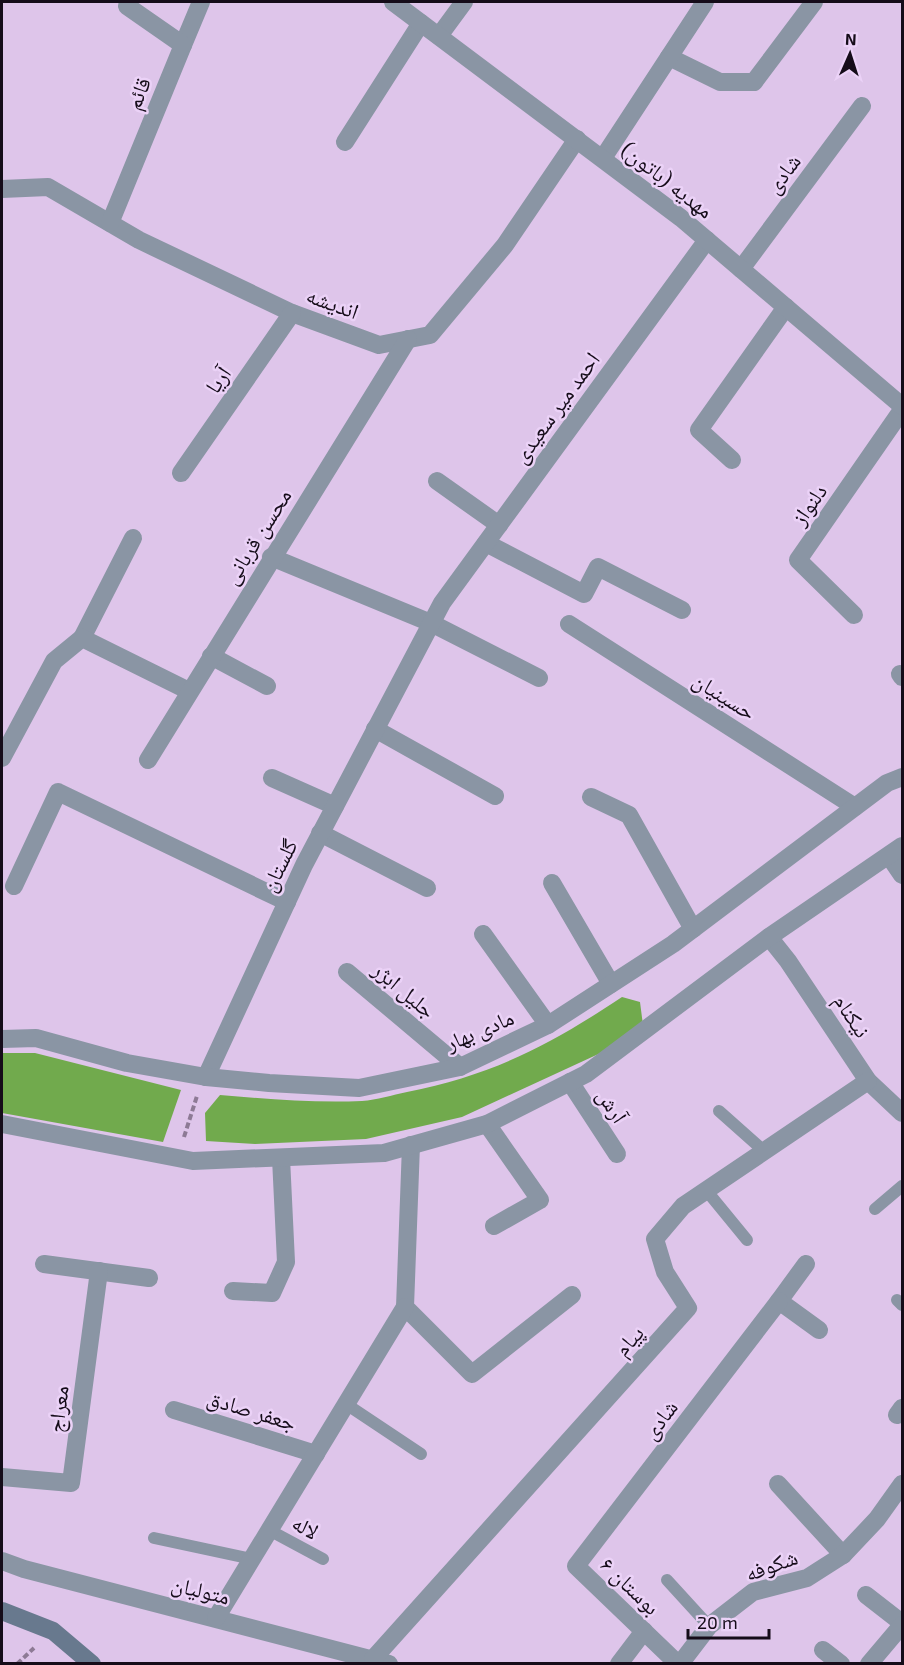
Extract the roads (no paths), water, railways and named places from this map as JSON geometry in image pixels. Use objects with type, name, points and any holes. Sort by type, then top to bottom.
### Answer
[{"type":"main road","points":[[2,1611],[53,1631],[92,1664]]},
{"type":"street","name":"قائم","points":[[110,223],[201,2]]},
{"type":"street","name":"مهدیه (باتون)","points":[[393,2],[603,158],[707,240],[903,408]]},
{"type":"street","points":[[439,36],[464,2]]},
{"type":"street","points":[[603,158],[705,2]]},
{"type":"street","points":[[669,57],[720,82],[754,82],[814,2]]},
{"type":"street","points":[[127,6],[183,45]]},
{"type":"street","points":[[345,142],[421,22]]},
{"type":"street","name":"شادی","points":[[741,269],[862,106]]},
{"type":"street","name":"اندیشه","points":[[2,189],[48,188],[139,240],[292,312],[379,345],[430,335],[505,245],[577,139]]},
{"type":"street","name":"احمد میر سعیدی","points":[[442,603],[707,240]]},
{"type":"street","points":[[732,460],[699,430],[786,307]]},
{"type":"street","name":"آریا","points":[[181,473],[292,312]]},
{"type":"street","name":"محسن قربانی","points":[[148,760],[271,557],[408,339]]},
{"type":"street","name":"دلنواز","points":[[854,615],[798,560],[903,408]]},
{"type":"street","points":[[437,481],[499,525]]},
{"type":"street","points":[[2,758],[54,661],[82,638],[133,538]]},
{"type":"street","points":[[486,543],[584,594],[598,567],[682,610]]},
{"type":"street","points":[[271,557],[431,623],[539,678]]},
{"type":"street","name":"گلستان","points":[[206,1077],[320,833],[442,603]]},
{"type":"street","name":"حسینیان","points":[[568,624],[855,807]]},
{"type":"street","points":[[82,638],[189,691]]},
{"type":"street","points":[[211,656],[267,686]]},
{"type":"street","points":[[375,729],[495,796]]},
{"type":"street","name":"مادی بهار","points":[[2,1039],[36,1038],[127,1063],[206,1077],[358,1088],[460,1067],[548,1025],[611,984],[693,929],[887,783],[903,777]]},
{"type":"street","points":[[272,778],[335,806]]},
{"type":"street","points":[[14,886],[58,792],[287,902]]},
{"type":"street","points":[[591,797],[629,815],[693,929]]},
{"type":"street","points":[[320,833],[427,888]]},
{"type":"street","points":[[2,1124],[193,1161],[384,1154],[488,1124],[570,1083],[644,1033],[769,937],[896,851],[903,875]]},
{"type":"street","points":[[552,883],[611,984]]},
{"type":"street","points":[[483,934],[548,1025]]},
{"type":"street","name":"نیکنام","points":[[769,937],[788,961],[868,1081],[903,1113]]},
{"type":"street","name":"جلیل ابژر","points":[[348,972],[460,1067]]},
{"type":"street","name":"پیام","points":[[381,1661],[688,1308],[665,1272],[655,1239],[683,1206],[868,1081]]},
{"type":"street","name":"آرش","points":[[570,1083],[617,1154]]},
{"type":"street","points":[[488,1124],[540,1200],[494,1226]]},
{"type":"street","points":[[216,1618],[405,1307],[411,1145]]},
{"type":"street","points":[[233,1291],[272,1293],[286,1262],[281,1158]]},
{"type":"street","points":[[44,1264],[149,1278]]},
{"type":"street","name":"شادی","points":[[576,1566],[806,1264]]},
{"type":"street","name":"معراج","points":[[2,1477],[71,1484],[99,1271]]},
{"type":"street","points":[[405,1307],[472,1374],[572,1296]]},
{"type":"street","points":[[779,1301],[819,1330]]},
{"type":"street","name":"جعفر صادق","points":[[174,1410],[316,1454]]},
{"type":"street","points":[[778,1484],[843,1556]]},
{"type":"street","name":"شکوفه","points":[[679,1664],[709,1626],[753,1592],[807,1578],[843,1556],[877,1519],[903,1484]]},
{"type":"street","name":"متولیان","points":[[2,1561],[24,1569],[381,1661]]},
{"type":"street","name":"بوستان ۶","points":[[576,1566],[679,1664]]},
{"type":"street","points":[[866,1595],[903,1624],[869,1664]]},
{"type":"street","points":[[619,1664],[644,1631]]},
{"type":"street","points":[[823,1650],[842,1664]]},
{"type":"lane","points":[[719,1111],[764,1151]]},
{"type":"lane","points":[[874,1209],[903,1186]]},
{"type":"lane","points":[[706,1190],[747,1240]]},
{"type":"lane","points":[[346,1404],[421,1454]]},
{"type":"lane","name":"لاله","points":[[269,1530],[323,1559]]},
{"type":"lane","points":[[154,1538],[252,1559]]},
{"type":"lane","points":[[667,1580],[709,1626]]}]
